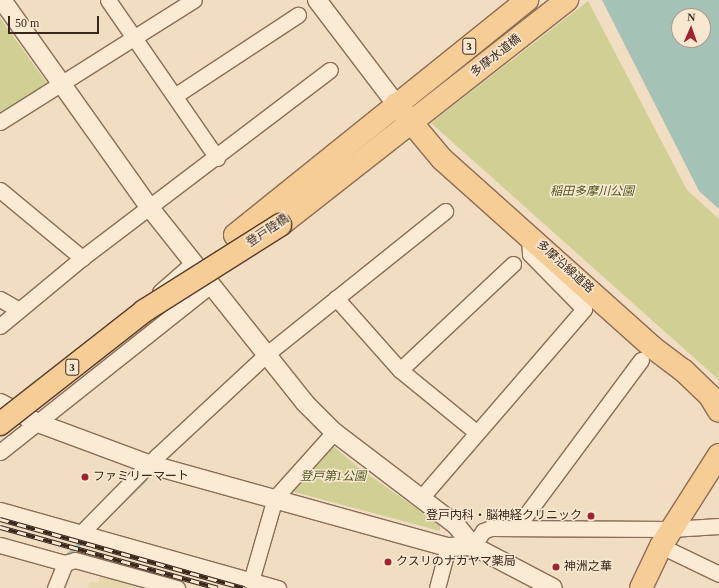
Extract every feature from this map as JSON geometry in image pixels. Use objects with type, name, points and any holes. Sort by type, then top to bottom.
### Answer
[{"type":"main road","name":"多摩水道橋","points":[[403,98],[527,0]]},
{"type":"main road","name":"多摩水道橋","points":[[417,117],[567,0]]},
{"type":"main road","name":"多摩沿線道路","points":[[403,98],[417,117],[442,158],[529,234],[716,403]]},
{"type":"main road","name":"登戸陸橋","points":[[144,311],[178,281],[403,98]]},
{"type":"main road","name":"登戸陸橋","points":[[3,414],[144,311],[280,225],[417,117]]},
{"type":"main road","points":[[641,588],[666,537],[719,455]]},
{"type":"street","points":[[2,0],[63,83],[150,208],[193,263],[268,353],[305,403],[334,432],[420,500],[456,525],[473,546],[553,588]]},
{"type":"street","points":[[108,0],[176,95],[217,158]]},
{"type":"street","points":[[0,121],[63,83],[134,36],[194,0]]},
{"type":"street","points":[[317,0],[403,98]]},
{"type":"street","points":[[176,95],[298,14]]},
{"type":"street","points":[[0,326],[82,258],[217,158],[330,70]]},
{"type":"street","points":[[0,190],[82,258]]},
{"type":"street","points":[[87,533],[148,464],[268,353],[445,211]]},
{"type":"street","points":[[420,500],[476,432],[584,308],[530,254],[529,234]]},
{"type":"street","points":[[3,414],[193,263]]},
{"type":"street","points":[[400,370],[513,264]]},
{"type":"street","points":[[0,452],[211,285]]},
{"type":"street","points":[[336,298],[400,370],[476,432]]},
{"type":"street","points":[[0,299],[19,310]]},
{"type":"street","points":[[517,527],[641,360]]},
{"type":"street","points":[[3,414],[38,423],[148,464],[448,547],[473,546]]},
{"type":"street","points":[[251,581],[275,498],[334,432]]},
{"type":"street","points":[[0,510],[87,533],[278,588]]},
{"type":"street","points":[[473,546],[483,531],[491,528],[517,527],[666,537],[719,526]]},
{"type":"street","points":[[666,537],[719,574]]},
{"type":"street","points":[[0,545],[66,564],[76,560],[177,588]]},
{"type":"street","points":[[437,588],[448,547]]},
{"type":"street","points":[[56,588],[66,564]]},
{"type":"shaded area","points":[[602,0],[719,0],[719,209],[699,191]]},
{"type":"shaded area","points":[[101,571],[164,588],[88,588],[90,582],[98,583]]},
{"type":"green space","name":"稲田多摩川公園","points":[[588,1],[687,190],[719,219],[719,380],[431,123]]},
{"type":"green space","points":[[0,18],[47,83],[5,112],[0,112]]},
{"type":"green space","name":"登戸第1公園","points":[[332,445],[359,468],[440,525],[440,531],[287,490]]},
{"type":"waterway","points":[[105,519],[145,480]]},
{"type":"waterway","points":[[66,557],[85,539]]},
{"type":"railway","points":[[0,519],[244,588]]},
{"type":"railway","points":[[0,527],[218,588]]},
{"type":"place","name":"ファミリーマート","points":[[85,477]]},
{"type":"place","name":"登戸内科・脳神経クリニック","points":[[591,516]]},
{"type":"place","name":"クスリのナカヤマ薬局","points":[[388,562]]},
{"type":"place","name":"神洲之華","points":[[556,567]]}]
